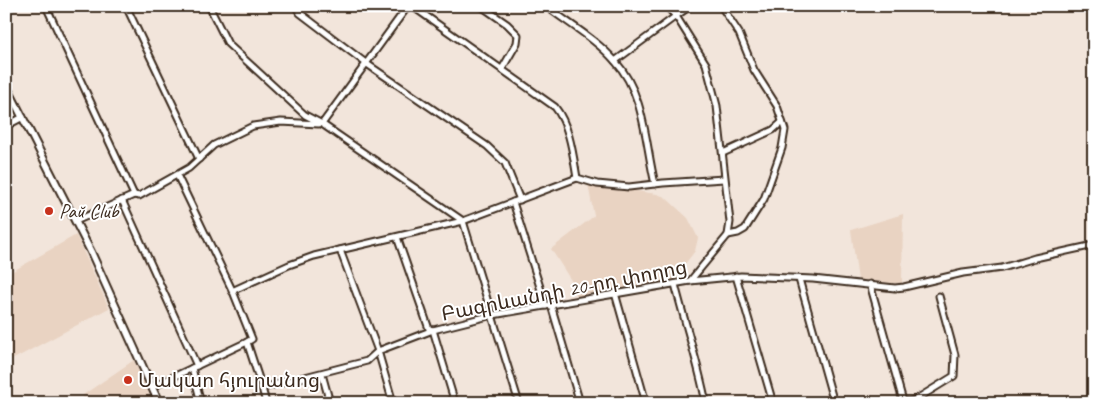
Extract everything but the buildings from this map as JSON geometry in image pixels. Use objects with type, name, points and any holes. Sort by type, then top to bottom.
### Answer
[{"type":"main road","points":[[6,85],[76,222],[159,403]]},
{"type":"street","points":[[46,6],[134,194]]},
{"type":"street","points":[[126,6],[199,159]]},
{"type":"street","points":[[209,6],[228,44],[305,115],[322,124],[463,221],[519,403]]},
{"type":"street","points":[[295,6],[300,13],[367,64],[487,146],[505,163],[520,200]]},
{"type":"street","points":[[322,124],[408,6]]},
{"type":"street","points":[[412,6],[560,112],[572,146],[577,178]]},
{"type":"street","points":[[481,6],[507,24],[518,35],[518,43],[502,69]]},
{"type":"street","points":[[546,6],[588,36],[615,61],[634,90],[640,109],[655,184]]},
{"type":"street","points":[[666,6],[676,16],[706,64],[716,106],[730,222],[728,235],[690,281]]},
{"type":"street","points":[[615,61],[690,6]]},
{"type":"street","points":[[721,6],[739,33],[754,70],[776,106],[784,130],[782,148],[764,199],[742,232],[728,235]]},
{"type":"street","points":[[6,126],[23,117]]},
{"type":"street","points":[[76,222],[134,194],[139,196],[177,175],[214,145],[254,126],[281,122],[322,124]]},
{"type":"street","points":[[722,153],[773,130],[782,122]]},
{"type":"street","points":[[152,387],[252,339],[232,291],[177,175]]},
{"type":"street","points":[[232,291],[289,265],[314,256],[463,221],[577,178],[597,184],[629,188],[724,178]]},
{"type":"street","points":[[122,200],[195,367],[202,403]]},
{"type":"street","points":[[513,202],[549,305],[580,403]]},
{"type":"street","points":[[397,237],[429,329],[433,330],[455,403]]},
{"type":"street","name":"Բագրևանդի 20-րդ փողոց","points":[[262,388],[322,374],[367,360],[378,352],[433,330],[493,316],[614,293],[736,276],[870,284],[895,288],[963,273],[1002,268],[1035,258],[1094,245]]},
{"type":"street","points":[[340,250],[378,352],[393,403]]},
{"type":"street","points":[[736,276],[773,403]]},
{"type":"street","points":[[799,279],[834,403]]},
{"type":"street","points":[[675,284],[686,330],[698,365],[706,403]]},
{"type":"street","points":[[870,284],[902,402],[915,400],[954,376],[955,355],[939,296]]},
{"type":"street","points":[[614,293],[646,403]]},
{"type":"street","points":[[247,342],[266,403]]},
{"type":"street","points":[[322,374],[330,403]]},
{"type":"shaded area","points":[[588,184],[657,194],[665,197],[688,218],[698,238],[695,251],[671,282],[577,297],[572,282],[551,249],[594,216]]},
{"type":"shaded area","points":[[903,214],[902,284],[858,280],[851,230]]},
{"type":"shaded area","points":[[76,235],[109,308],[6,363],[6,275]]},
{"type":"shaded area","points":[[134,360],[153,403],[76,403],[83,399],[83,395]]},
{"type":"place","name":"Рай Club","points":[[49,211]]},
{"type":"place","name":"Մակաո հյուրանոց","points":[[128,380]]}]
